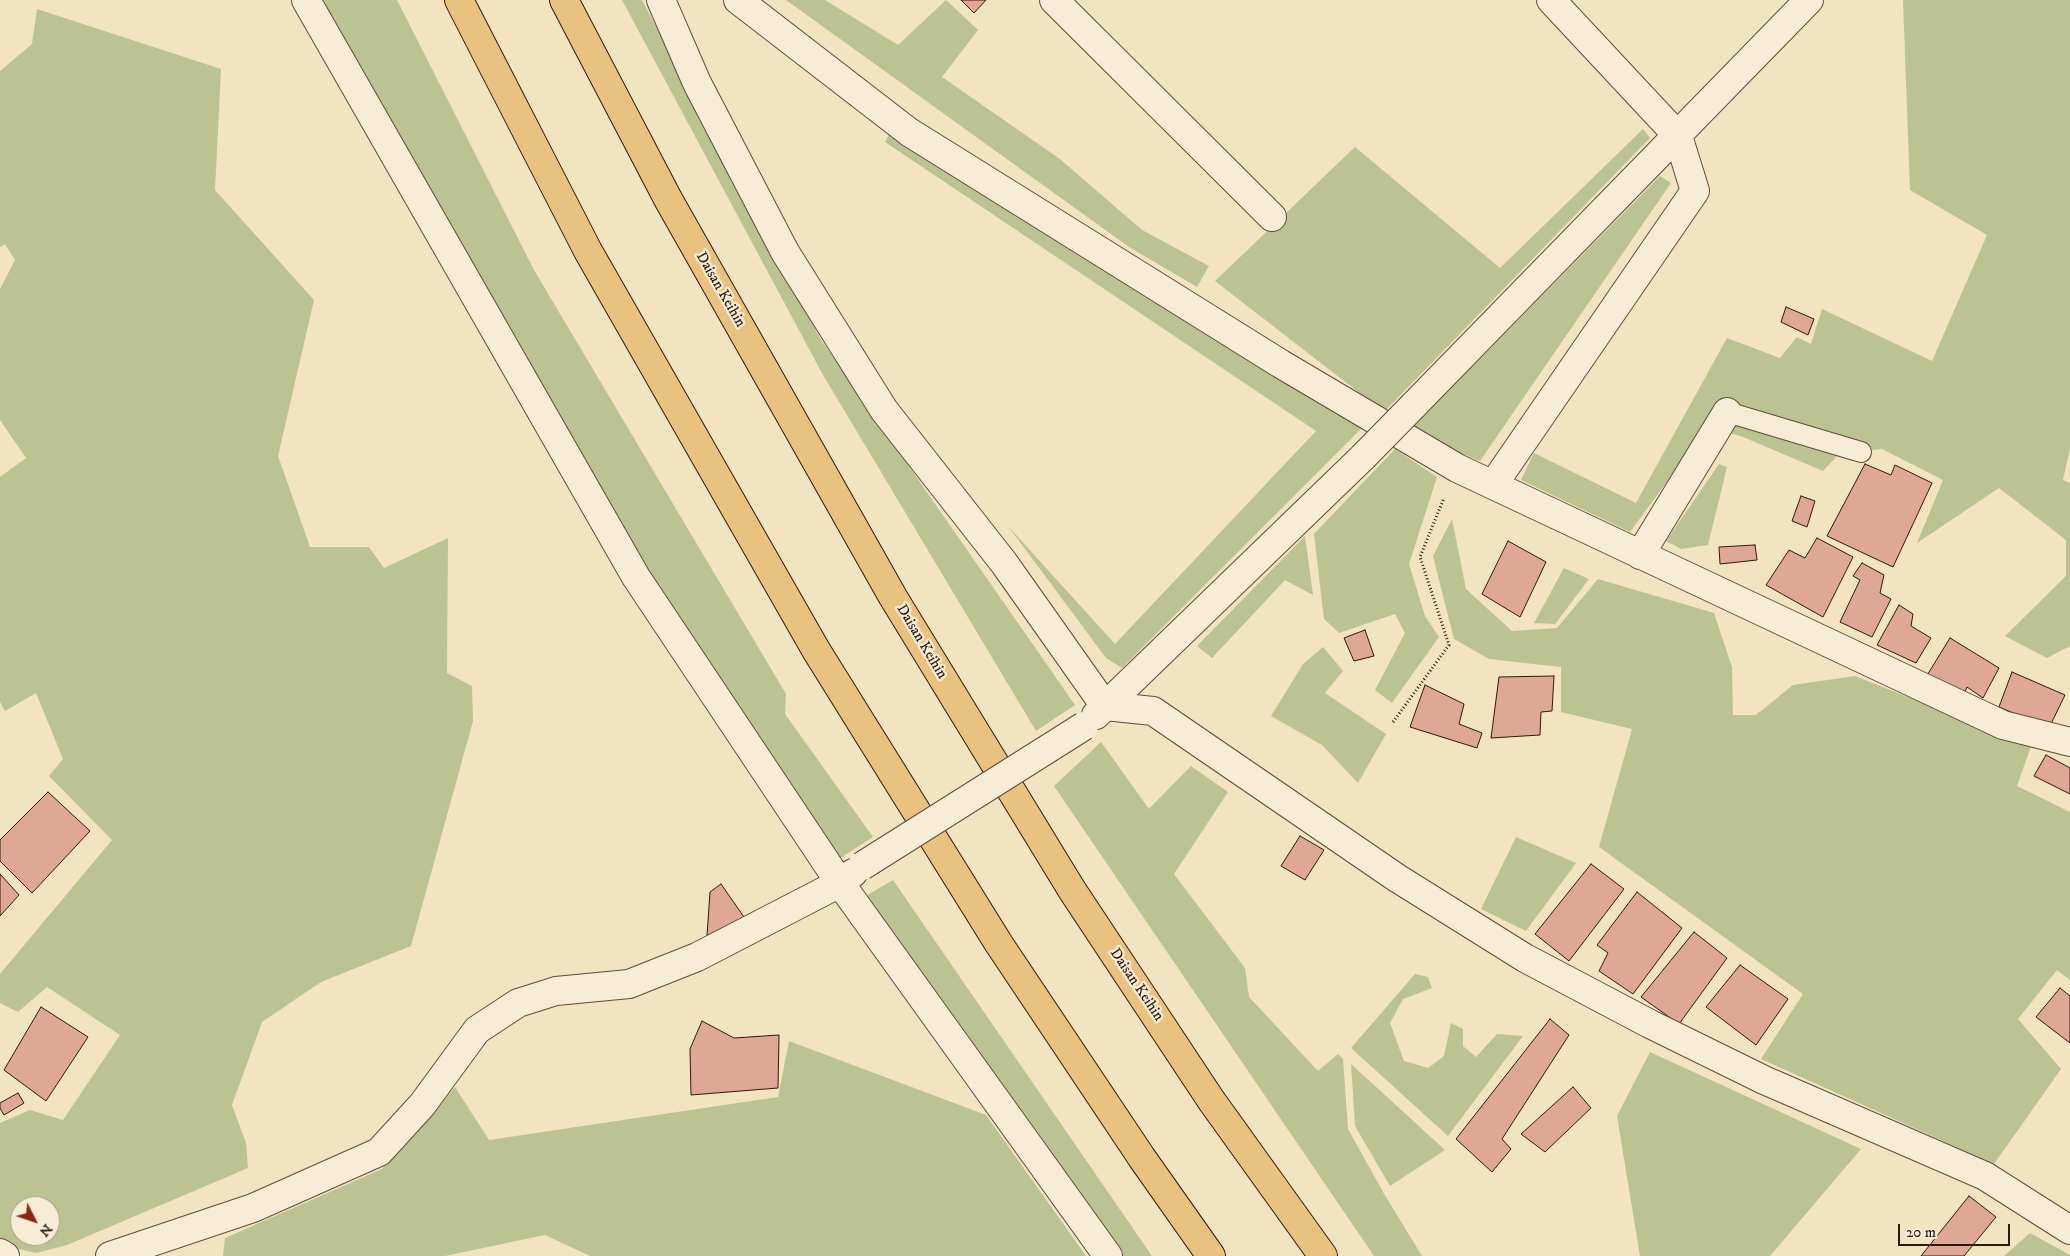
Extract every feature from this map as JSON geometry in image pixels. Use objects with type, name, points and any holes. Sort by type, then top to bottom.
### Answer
[{"type":"highway","points":[[459,0],[588,251],[816,650],[999,944],[1142,1158],[1211,1256]]},
{"type":"highway","name":"Daisan Keihin","points":[[564,0],[668,199],[893,597],[1072,890],[1212,1100],[1323,1256]]},
{"type":"street","points":[[306,0],[636,577],[840,883],[1108,1256]]},
{"type":"street","points":[[661,0],[697,84],[784,252],[884,410],[1004,563],[1105,706],[1153,711],[1397,878],[1525,958],[1650,1024],[1764,1080],[1985,1176],[2070,1230]]},
{"type":"street","points":[[738,0],[909,132],[1281,364],[1457,468],[2003,725],[2070,742]]},
{"type":"street","points":[[1054,0],[1272,217]]},
{"type":"street","points":[[1493,485],[1695,191],[1678,136],[1551,0]]},
{"type":"street","points":[[110,1256],[253,1208],[379,1152],[422,1105],[477,1030],[518,1003],[556,991],[630,984],[697,957],[840,883],[862,866],[1084,726],[1363,457],[1809,0]]},
{"type":"street","points":[[1640,555],[1727,412]]},
{"type":"street","points":[[0,1253],[5,1256]]},
{"type":"lane","points":[[1727,412],[1861,452]]},
{"type":"path","points":[[1393,722],[1449,645],[1420,556],[1457,468]]},
{"type":"green space","points":[[318,0],[397,0],[534,270],[786,694],[785,714],[873,837],[839,859],[645,576]]},
{"type":"green space","points":[[622,0],[642,0],[821,340],[1075,705],[1036,731],[823,375]]},
{"type":"green space","points":[[786,0],[825,0],[898,45],[946,0],[978,30],[942,77],[1060,159],[1142,230],[1209,266],[1197,287],[1129,247]]},
{"type":"green space","points":[[1903,0],[2070,0],[2070,448],[2063,480],[2070,483],[2070,646],[2047,658],[2005,636],[2066,576],[2066,540],[1999,488],[1917,543],[1943,480],[1882,449],[1839,454],[1823,471],[1743,437],[1708,426],[1630,532],[1521,480],[1534,453],[1636,503],[1727,338],[1780,358],[1797,337],[1811,344],[1822,309],[1932,361],[1987,235],[1910,190]]},
{"type":"green space","points":[[37,9],[221,69],[215,190],[314,300],[278,456],[310,547],[369,547],[384,568],[448,538],[447,673],[472,686],[473,721],[411,946],[321,982],[262,1022],[232,1105],[246,1143],[248,1168],[67,1245],[36,1253],[11,1246],[60,1246],[60,1196],[10,1196],[10,1245],[0,1239],[0,1123],[30,1110],[63,1120],[120,1035],[47,987],[18,1012],[0,1003],[0,974],[112,840],[49,776],[63,759],[36,693],[5,711],[0,702],[0,477],[26,458],[0,420],[0,289],[15,260],[5,244],[0,247],[0,71],[32,44]]},
{"type":"green space","points":[[1643,129],[1650,138],[1384,412],[1215,281],[1355,147],[1500,268]]},
{"type":"green space","points":[[891,130],[1362,428],[1122,668],[1106,658],[1008,526],[1115,644],[1316,431],[885,142]]},
{"type":"green space","points":[[1660,176],[1671,183],[1480,461],[1408,432]]},
{"type":"green space","points":[[1395,449],[1437,477],[1409,564],[1425,616],[1439,637],[1392,703],[1375,690],[1405,633],[1395,614],[1339,633],[1324,619],[1314,534]]},
{"type":"green space","points":[[1719,464],[1727,467],[1708,545],[1681,549],[1666,541]]},
{"type":"green space","points":[[1452,519],[1466,589],[1512,631],[1557,628],[1598,579],[1714,613],[1732,667],[1733,715],[1756,715],[1793,685],[1855,676],[2031,746],[2017,786],[2070,812],[2070,980],[2057,970],[2018,1019],[2061,1069],[1994,1164],[1761,1059],[1803,994],[1599,847],[1632,729],[1561,712],[1561,667],[1489,659],[1454,639],[1433,556]]},
{"type":"green space","points":[[1305,536],[1313,595],[1285,580],[1212,658],[1197,646]]},
{"type":"green space","points":[[1564,568],[1589,579],[1555,624],[1534,623]]},
{"type":"green space","points":[[1323,647],[1343,671],[1325,693],[1386,734],[1358,783],[1322,745],[1271,716],[1303,664]]},
{"type":"green space","points":[[1101,742],[1149,809],[1191,766],[1228,792],[1174,874],[1245,968],[1249,997],[1318,1071],[1338,1054],[1343,1059],[1348,1129],[1422,1256],[1374,1256],[1054,786]]},
{"type":"green space","points":[[1516,837],[1576,863],[1526,931],[1481,909]]},
{"type":"green space","points":[[893,880],[1152,1256],[1121,1256],[864,897]]},
{"type":"green space","points":[[1415,974],[1428,977],[1432,988],[1403,999],[1390,1023],[1404,1061],[1428,1068],[1444,1056],[1451,1023],[1463,1029],[1463,1046],[1476,1057],[1497,1034],[1523,1036],[1448,1136],[1351,1048]]},
{"type":"green space","points":[[789,1041],[986,1115],[1086,1256],[590,1256],[545,1235],[445,1256],[223,1256],[225,1238],[382,1169],[455,1087],[489,1140],[778,1097]]},
{"type":"green space","points":[[1650,1052],[1861,1149],[1770,1256],[1640,1256],[1617,1116]]},
{"type":"green space","points":[[1351,1064],[1445,1150],[1390,1186],[1355,1126]]},
{"type":"green space","points":[[2030,1233],[2070,1255],[2070,1256],[2004,1256]]},
{"type":"building","points":[[961,0],[986,0],[974,13]]},
{"type":"building","points":[[1786,307],[1814,319],[1808,335],[1781,322]]},
{"type":"building","points":[[1865,464],[1891,475],[1895,465],[1932,483],[1893,567],[1827,536]]},
{"type":"building","points":[[1801,496],[1815,501],[1807,527],[1792,521]]},
{"type":"building","points":[[1817,538],[1853,557],[1823,617],[1766,585],[1789,550],[1805,558]]},
{"type":"building","points":[[1508,541],[1546,562],[1520,617],[1482,594]]},
{"type":"building","points":[[1755,545],[1757,560],[1720,564],[1719,547]]},
{"type":"building","points":[[1862,563],[1884,575],[1880,593],[1891,599],[1872,637],[1840,622],[1860,580],[1853,576]]},
{"type":"building","points":[[1899,605],[1913,614],[1911,626],[1931,638],[1916,663],[1877,645]]},
{"type":"building","points":[[1365,630],[1374,656],[1354,661],[1344,638]]},
{"type":"building","points":[[1950,638],[1999,668],[1983,698],[1967,687],[1963,696],[1926,677]]},
{"type":"building","points":[[2012,672],[2065,695],[2049,728],[1999,707]]},
{"type":"building","points":[[1554,676],[1552,711],[1541,712],[1540,735],[1491,738],[1499,677]]},
{"type":"building","points":[[1425,685],[1464,704],[1459,724],[1482,733],[1477,748],[1410,727]]},
{"type":"building","points":[[2046,755],[2070,768],[2070,794],[2034,776]]},
{"type":"building","points":[[48,792],[90,831],[32,893],[0,861],[0,840]]},
{"type":"building","points":[[1300,836],[1324,850],[1305,880],[1281,866]]},
{"type":"building","points":[[1591,864],[1624,889],[1569,961],[1535,934]]},
{"type":"building","points":[[0,874],[19,895],[0,916]]},
{"type":"building","points":[[721,884],[744,917],[707,936],[710,892]]},
{"type":"building","points":[[1637,892],[1682,928],[1633,994],[1599,971],[1608,953],[1597,945]]},
{"type":"building","points":[[1694,932],[1727,958],[1679,1024],[1641,997]]},
{"type":"building","points":[[1740,965],[1788,999],[1756,1045],[1706,1007]]},
{"type":"building","points":[[2060,988],[2070,996],[2070,1043],[2036,1017]]},
{"type":"building","points":[[41,1007],[88,1037],[46,1101],[4,1070]]},
{"type":"building","points":[[1550,1019],[1569,1035],[1502,1139],[1511,1149],[1492,1172],[1456,1139]]},
{"type":"building","points":[[702,1021],[734,1038],[779,1035],[778,1088],[691,1095],[690,1049]]},
{"type":"building","points":[[1573,1087],[1591,1108],[1545,1152],[1521,1134]]},
{"type":"building","points":[[18,1093],[24,1103],[4,1115],[0,1108],[0,1103]]},
{"type":"building","points":[[1969,1196],[1996,1217],[1964,1256],[1921,1256]]}]
